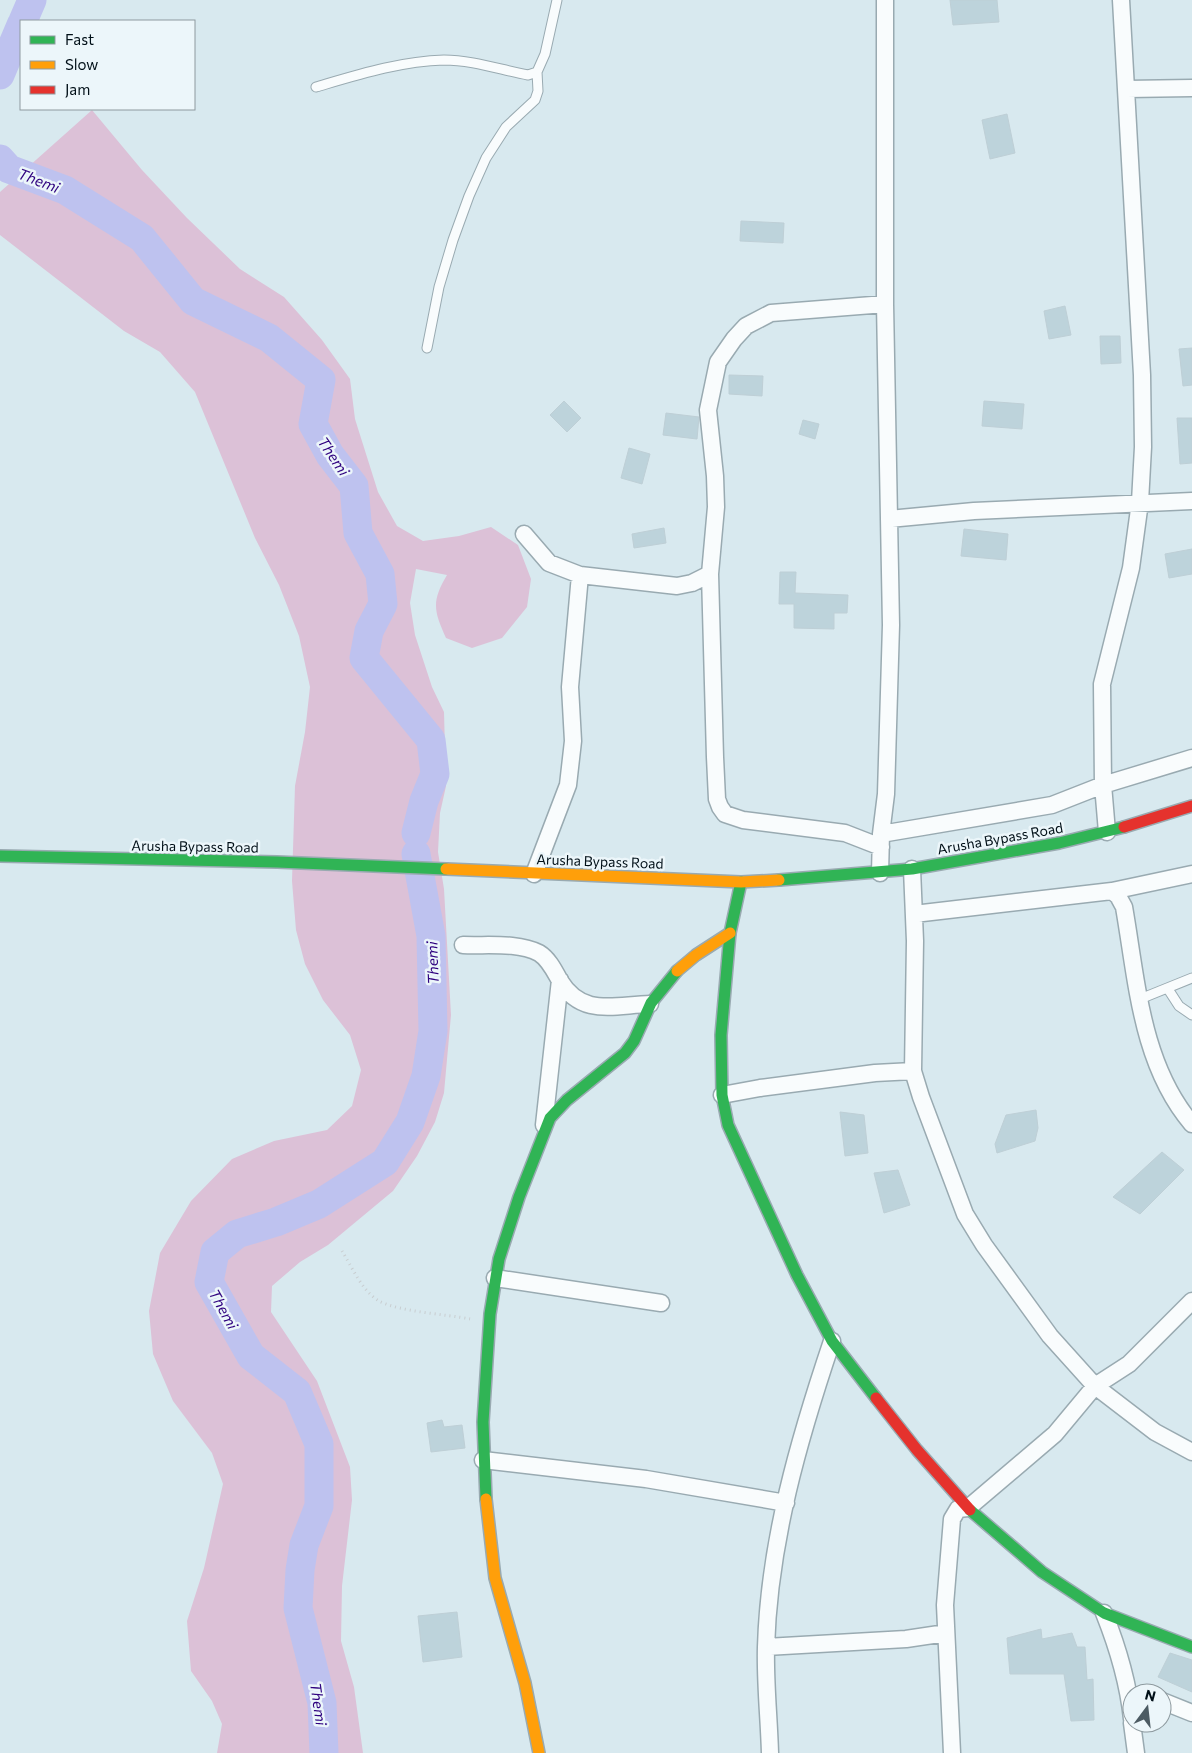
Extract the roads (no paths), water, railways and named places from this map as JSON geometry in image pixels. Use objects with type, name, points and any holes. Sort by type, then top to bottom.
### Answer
[{"type":"street","points":[[880,873],[881,840],[886,794],[891,626],[885,304],[885,0]]},
{"type":"street","points":[[1107,832],[1103,785],[1102,684],[1131,568],[1140,502],[1144,447],[1142,375],[1121,0]]},
{"type":"street","points":[[1127,90],[1192,88]]},
{"type":"street","points":[[885,304],[771,313],[746,326],[718,362],[708,410],[716,507],[710,574],[716,774],[720,808],[725,814],[743,820],[844,833],[881,840],[1052,805],[1103,785],[1192,758]]},
{"type":"street","points":[[889,519],[1140,502],[1192,501]]},
{"type":"street","points":[[524,534],[549,563],[580,575],[677,586],[692,583],[710,574]]},
{"type":"street","points":[[534,874],[546,838],[568,785],[573,741],[570,687],[580,575]]},
{"type":"street","name":"Arusha Bypass Road","points":[[0,856],[277,862],[741,882],[880,873],[912,869],[1059,843],[1107,832],[1192,806]]},
{"type":"street","points":[[912,869],[914,914],[913,1070],[921,1097],[965,1214],[984,1246],[1050,1336],[1095,1386],[1155,1432],[1192,1452]]},
{"type":"street","points":[[914,914],[1112,891],[1192,874]]},
{"type":"street","points":[[741,882],[730,933],[721,1036],[722,1095],[728,1126],[797,1275],[832,1341],[917,1450],[968,1508],[1042,1572],[1104,1613],[1192,1646]]},
{"type":"street","points":[[1112,891],[1118,896],[1124,907],[1145,1028],[1158,1070],[1192,1124]]},
{"type":"street","points":[[539,1753],[519,1659],[507,1624],[493,1567],[483,1460],[485,1384],[495,1278],[509,1224],[550,1118],[560,1105],[626,1052],[641,1031],[650,1004],[674,974],[701,950],[730,933]]},
{"type":"street","points":[[463,946],[506,946],[539,953],[548,960],[576,1001],[592,1006],[650,1004]]},
{"type":"street","points":[[543,1135],[560,980]]},
{"type":"street","points":[[722,1095],[760,1088],[913,1070]]},
{"type":"street","points":[[495,1278],[661,1303]]},
{"type":"street","points":[[952,1753],[945,1605],[952,1519],[958,1509],[968,1508],[1055,1434],[1095,1386],[1129,1364],[1192,1301]]},
{"type":"street","points":[[770,1753],[766,1647],[774,1563],[791,1476],[832,1341]]},
{"type":"street","points":[[483,1460],[646,1479],[786,1502]]},
{"type":"street","points":[[1104,1613],[1132,1683]]},
{"type":"street","points":[[766,1647],[906,1639],[946,1633]]},
{"type":"street","points":[[1172,1705],[1192,1712]]},
{"type":"street","points":[[1133,1733],[1136,1753]]},
{"type":"lane","points":[[427,348],[439,287],[452,240],[486,158],[506,127],[535,100],[538,91],[537,72],[547,46],[558,0]]},
{"type":"lane","points":[[316,87],[356,75],[399,66],[445,60],[528,75],[537,72]]},
{"type":"lane","points":[[1140,999],[1192,978]]},
{"type":"lane","points":[[1168,989],[1179,1006],[1192,1015]]},
{"type":"waterway","name":"Themi","points":[[23,20],[32,0]]},
{"type":"waterway","name":"Themi","points":[[0,75],[20,27]]},
{"type":"waterway","name":"Themi","points":[[0,159],[9,169],[65,190],[142,238],[193,301],[269,338],[321,380],[313,424],[330,455],[354,486],[358,533],[380,574],[383,604],[369,631],[364,658],[431,740],[435,774],[424,801],[416,833]]},
{"type":"waterway","name":"Themi","points":[[324,1753],[322,1703],[298,1608],[300,1570],[304,1545],[319,1506],[319,1444],[297,1392],[251,1356],[209,1282],[215,1252],[237,1234],[276,1222],[319,1204],[385,1162],[410,1122],[426,1076],[433,1031],[431,936],[416,854]]}]
